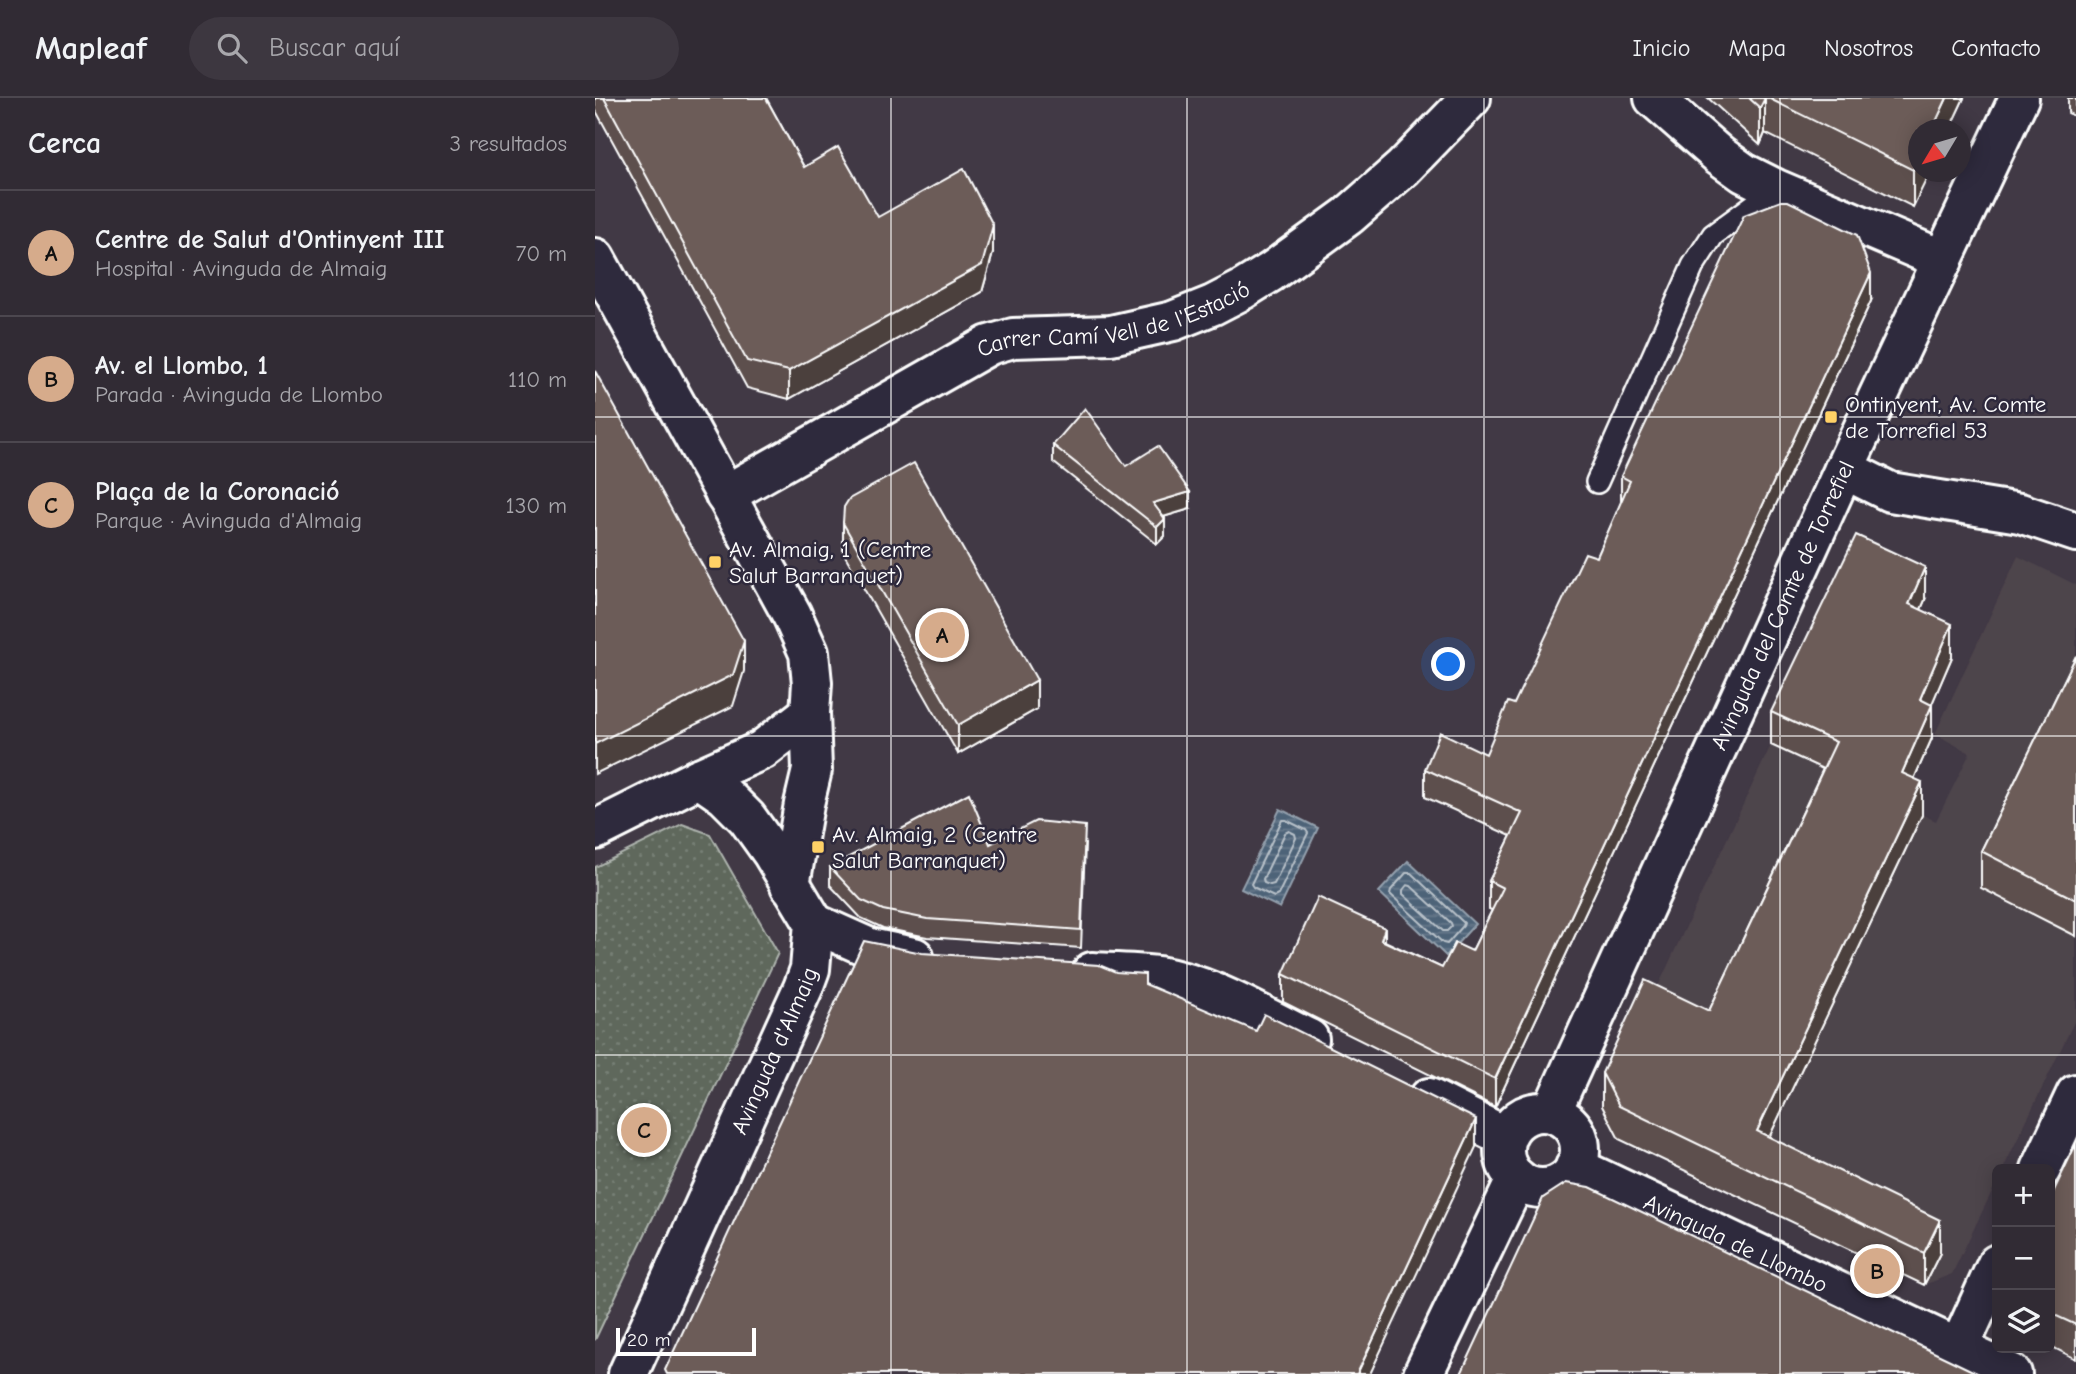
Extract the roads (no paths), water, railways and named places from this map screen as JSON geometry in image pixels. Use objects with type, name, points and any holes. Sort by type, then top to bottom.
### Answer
[{"type":"street","name":"Carrer Camí Vell de l'Estació","points":[[725,495],[989,345],[1013,338],[1111,335],[1173,321],[1242,290],[1348,216],[1403,168],[1471,98]]},
{"type":"street","points":[[1654,98],[1719,155],[1744,173],[1943,260]]},
{"type":"street","name":"Avinguda del Comte de Torrefiel","points":[[1551,1113],[1844,469],[2019,98]]},
{"type":"street","points":[[595,258],[792,615],[809,653],[812,683],[812,770],[790,885]]},
{"type":"street","points":[[1844,469],[1890,492],[2020,513],[2076,532]]},
{"type":"street","points":[[595,830],[762,750],[810,713]]},
{"type":"street","points":[[699,778],[725,796],[747,818],[772,853],[814,923],[870,948],[924,959],[951,961]]},
{"type":"street","name":"Avinguda d'Almaig","points":[[628,1374],[803,988],[810,969],[814,923]]},
{"type":"street","points":[[1056,969],[1158,976],[1185,983],[1213,992],[1335,1052]]},
{"type":"street","points":[[1396,1082],[1506,1136]]},
{"type":"street","points":[[2043,1164],[2076,1094]]},
{"type":"street","points":[[1551,1113],[1561,1117],[1576,1134],[1579,1156],[1569,1177],[1559,1183],[1538,1187],[1527,1184],[1509,1170],[1504,1148],[1506,1136],[1519,1119],[1529,1114],[1551,1113]]},
{"type":"street","name":"Avinguda de Llombo","points":[[1575,1167],[2012,1374]]},
{"type":"street","points":[[1423,1374],[1517,1178]]},
{"type":"street","points":[[1959,1348],[1992,1275]]},
{"type":"lane","points":[[1597,482],[1692,265],[1713,235],[1776,189]]},
{"type":"water","points":[[1280,809],[1318,828],[1280,908],[1241,889]]},
{"type":"water","points":[[1408,861],[1475,924],[1446,956],[1379,892]]},
{"type":"place","name":"Ontinyent, Av. Comte de Torrefiel 53","points":[[1831,417]]},
{"type":"place","name":"Av. Almaig, 1 (Centre Salut Barranquet)","points":[[715,562]]},
{"type":"place","name":"Centre de Salut d'Ontinyent III","points":[[942,635]]},
{"type":"place","name":"Av. Almaig, 2 (Centre Salut Barranquet)","points":[[818,847]]},
{"type":"place","name":"Plaça de la Coronació","points":[[644,1130]]},
{"type":"place","name":"Av. el Llombo, 1","points":[[1877,1271]]}]
